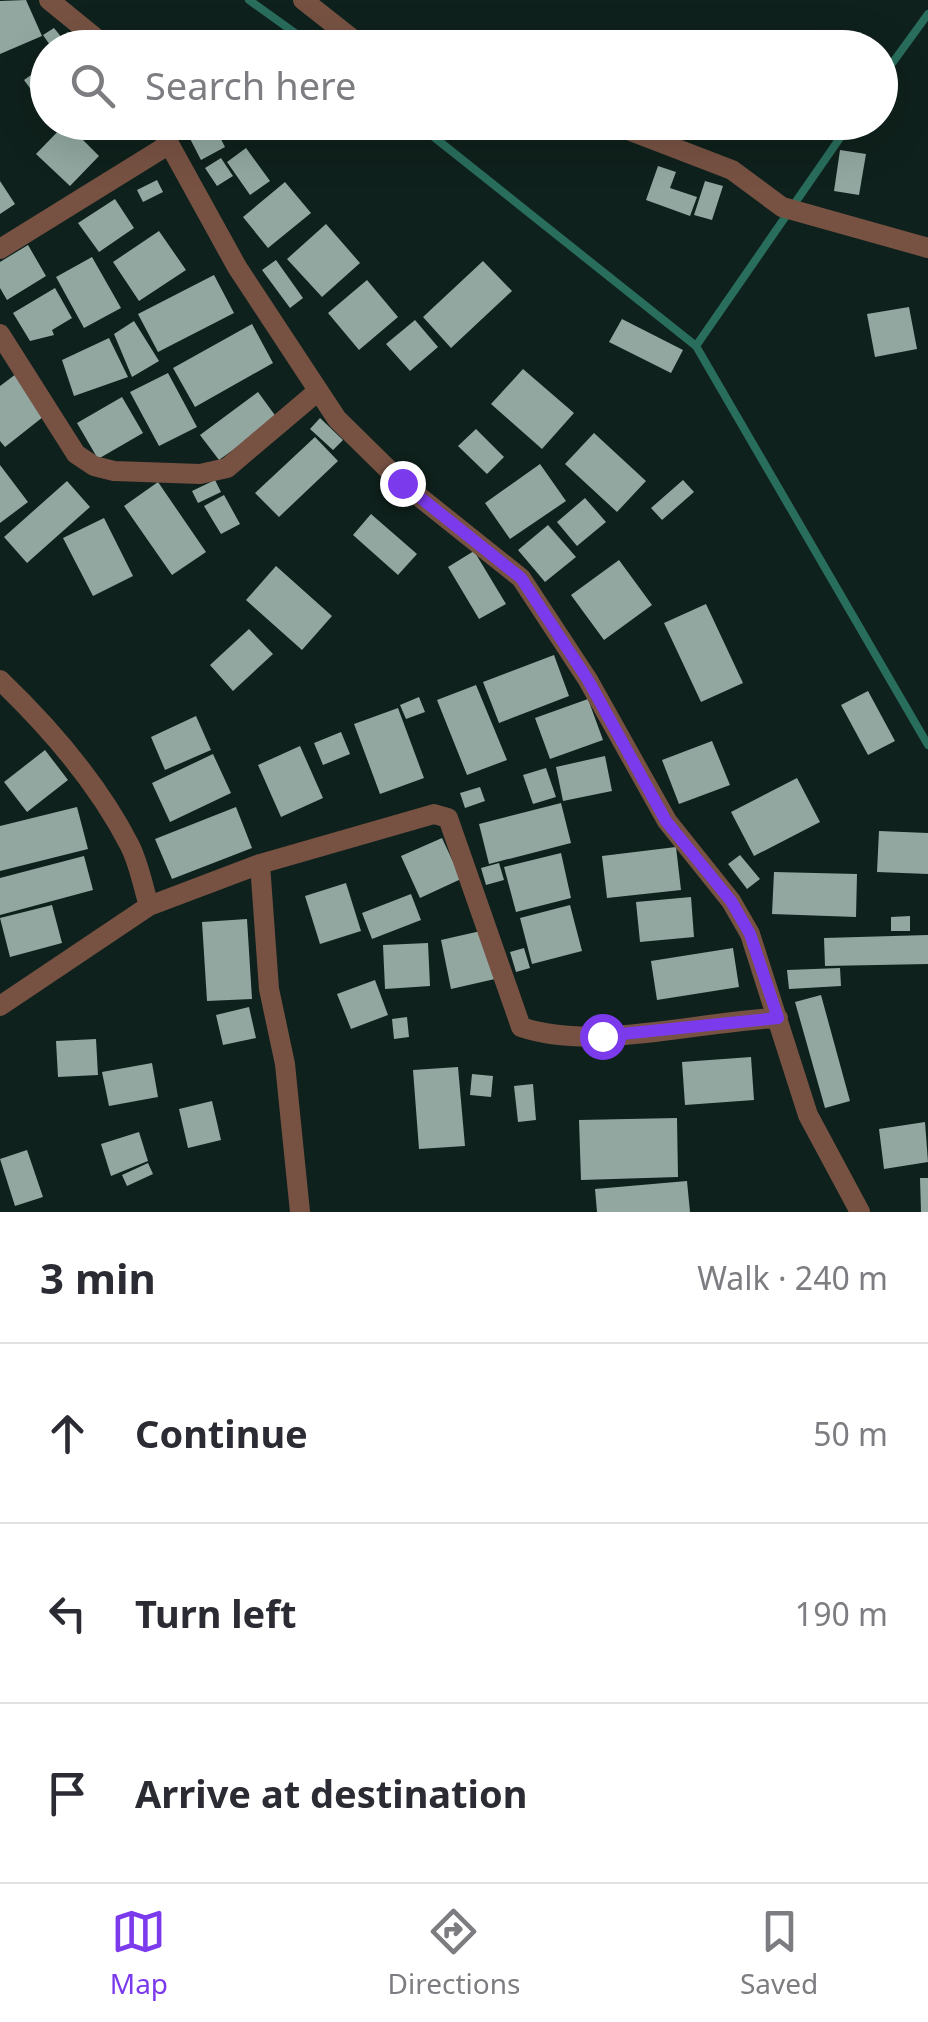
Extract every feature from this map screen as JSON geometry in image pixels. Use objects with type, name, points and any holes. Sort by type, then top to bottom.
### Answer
[{"type":"street","points":[[49,0],[86,30]]},
{"type":"street","points":[[303,0],[341,30]]},
{"type":"street","points":[[165,140],[238,266],[337,420],[381,464],[521,578],[588,680],[666,821],[731,901],[750,934],[808,1115],[860,1212]]},
{"type":"street","points":[[654,140],[732,170],[782,208],[928,248]]},
{"type":"street","points":[[0,249],[168,145]]},
{"type":"street","points":[[0,334],[76,454],[94,466],[114,470],[200,474],[228,468],[318,391]]},
{"type":"street","points":[[0,680],[60,740],[100,800],[130,847],[150,906]]},
{"type":"street","points":[[0,1006],[150,906],[260,864],[434,814],[448,818],[521,1027],[540,1034],[602,1036],[778,1018]]},
{"type":"street","points":[[260,864],[269,989],[284,1064],[300,1212]]},
{"type":"building","points":[[26,0],[39,30],[30,30],[30,41],[0,54],[0,1]]},
{"type":"building","points":[[50,140],[83,140],[99,156],[70,186],[36,154]]},
{"type":"building","points":[[191,140],[221,140],[225,147],[201,160]]},
{"type":"building","points":[[246,148],[270,181],[250,195],[227,162]]},
{"type":"building","points":[[840,150],[866,154],[859,195],[834,191]]},
{"type":"building","points":[[221,158],[233,176],[217,186],[205,168]]},
{"type":"building","points":[[658,166],[676,172],[670,188],[697,197],[690,216],[646,200]]},
{"type":"building","points":[[157,180],[163,192],[143,202],[137,190]]},
{"type":"building","points":[[0,181],[15,204],[0,214]]},
{"type":"building","points":[[705,181],[723,186],[712,220],[694,215]]},
{"type":"building","points":[[285,182],[311,213],[268,248],[243,217]]},
{"type":"building","points":[[115,199],[134,228],[99,252],[78,223]]},
{"type":"building","points":[[326,224],[360,263],[322,297],[287,259]]},
{"type":"building","points":[[159,231],[186,270],[139,301],[113,262]]},
{"type":"building","points":[[28,245],[46,276],[7,300],[0,288],[0,262]]},
{"type":"building","points":[[92,257],[121,308],[84,328],[56,277]]},
{"type":"building","points":[[276,260],[303,298],[290,308],[262,270]]},
{"type":"building","points":[[483,261],[512,291],[451,348],[423,317]]},
{"type":"building","points":[[214,275],[234,313],[158,352],[138,314]]},
{"type":"building","points":[[367,280],[398,317],[359,350],[328,313]]},
{"type":"building","points":[[55,288],[72,318],[52,330],[54,335],[30,341],[13,313]]},
{"type":"building","points":[[909,307],[917,349],[875,357],[867,314]]},
{"type":"building","points":[[622,319],[683,350],[671,373],[609,342]]},
{"type":"building","points":[[415,320],[438,347],[410,371],[386,344]]},
{"type":"building","points":[[134,321],[159,361],[132,377],[114,334]]},
{"type":"building","points":[[252,324],[273,363],[195,407],[173,368]]},
{"type":"building","points":[[109,338],[128,377],[74,396],[62,360]]},
{"type":"building","points":[[523,369],[574,413],[542,449],[491,404]]},
{"type":"building","points":[[168,373],[197,427],[159,446],[130,392]]},
{"type":"building","points":[[16,374],[48,413],[5,447],[0,441],[0,386]]},
{"type":"building","points":[[258,392],[277,418],[219,460],[200,435]]},
{"type":"building","points":[[122,397],[143,433],[98,459],[77,423]]},
{"type":"building","points":[[320,418],[343,440],[333,450],[310,429]]},
{"type":"building","points":[[476,429],[504,457],[487,474],[458,446]]},
{"type":"building","points":[[594,433],[646,481],[617,512],[565,464]]},
{"type":"building","points":[[315,437],[338,461],[279,517],[255,493]]},
{"type":"building","points":[[540,464],[566,501],[510,539],[485,503]]},
{"type":"building","points":[[0,465],[28,502],[0,523]]},
{"type":"building","points":[[215,480],[221,492],[198,503],[192,491]]},
{"type":"building","points":[[683,480],[694,492],[662,520],[651,508]]},
{"type":"building","points":[[67,481],[90,507],[27,563],[4,537]]},
{"type":"building","points":[[158,482],[206,552],[172,575],[124,506]]},
{"type":"building","points":[[224,495],[240,524],[221,534],[204,506]]},
{"type":"building","points":[[585,498],[606,522],[577,546],[557,522]]},
{"type":"building","points":[[371,514],[417,554],[398,575],[353,535]]},
{"type":"building","points":[[104,518],[133,576],[93,596],[63,538]]},
{"type":"building","points":[[548,525],[576,557],[545,582],[518,550]]},
{"type":"building","points":[[474,551],[506,604],[479,619],[448,567]]},
{"type":"building","points":[[619,560],[652,605],[604,640],[571,595]]},
{"type":"building","points":[[276,566],[332,616],[302,650],[246,600]]},
{"type":"building","points":[[706,604],[743,683],[701,702],[664,623]]},
{"type":"building","points":[[249,629],[273,654],[233,691],[210,665]]},
{"type":"building","points":[[554,655],[569,696],[499,723],[483,682]]},
{"type":"building","points":[[476,685],[507,760],[467,775],[437,700]]},
{"type":"building","points":[[868,691],[895,741],[868,755],[841,705]]},
{"type":"building","points":[[419,697],[425,712],[406,719],[400,705]]},
{"type":"building","points":[[588,699],[603,740],[550,759],[535,718]]},
{"type":"building","points":[[398,708],[424,778],[380,794],[354,724]]},
{"type":"building","points":[[196,716],[211,750],[165,770],[151,737]]},
{"type":"building","points":[[341,732],[350,754],[323,765],[314,743]]},
{"type":"building","points":[[712,741],[730,785],[679,804],[662,760]]},
{"type":"building","points":[[300,746],[323,798],[281,817],[258,765]]},
{"type":"building","points":[[45,750],[68,780],[27,812],[4,782]]},
{"type":"building","points":[[213,754],[231,793],[170,822],[152,783]]},
{"type":"building","points":[[605,756],[612,791],[563,801],[556,767]]},
{"type":"building","points":[[546,768],[556,797],[533,804],[523,775]]},
{"type":"building","points":[[797,778],[820,822],[754,856],[731,812]]},
{"type":"building","points":[[480,787],[485,801],[465,808],[460,793]]},
{"type":"building","points":[[561,803],[571,843],[489,864],[479,824]]},
{"type":"building","points":[[77,807],[88,849],[0,871],[0,826]]},
{"type":"building","points":[[236,807],[252,848],[172,879],[155,839]]},
{"type":"building","points":[[879,831],[928,833],[928,874],[877,872]]},
{"type":"building","points":[[442,838],[461,879],[420,898],[401,856]]},
{"type":"building","points":[[676,847],[681,890],[607,898],[602,856]]},
{"type":"building","points":[[561,853],[571,898],[516,912],[504,867]]},
{"type":"building","points":[[740,855],[760,879],[747,889],[728,864]]},
{"type":"building","points":[[84,856],[93,890],[0,915],[0,878]]},
{"type":"building","points":[[499,863],[504,880],[486,885],[481,868]]},
{"type":"building","points":[[774,872],[857,874],[856,917],[772,914]]},
{"type":"building","points":[[346,883],[361,931],[320,944],[305,896]]},
{"type":"building","points":[[411,894],[421,920],[372,939],[362,913]]},
{"type":"building","points":[[691,897],[694,937],[640,942],[636,902]]},
{"type":"building","points":[[52,905],[62,943],[10,957],[0,918]]},
{"type":"building","points":[[570,905],[582,951],[532,964],[520,918]]},
{"type":"building","points":[[910,916],[910,931],[891,931],[891,917]]},
{"type":"building","points":[[247,919],[252,999],[207,1001],[202,922]]},
{"type":"building","points":[[485,930],[495,979],[451,989],[441,940]]},
{"type":"building","points":[[928,935],[928,964],[825,966],[824,938]]},
{"type":"building","points":[[428,943],[430,986],[385,989],[383,945]]},
{"type":"building","points":[[524,948],[530,968],[516,972],[510,952]]},
{"type":"building","points":[[733,948],[739,987],[657,1000],[651,961]]},
{"type":"building","points":[[840,968],[841,986],[789,989],[787,970]]},
{"type":"building","points":[[375,980],[388,1015],[351,1029],[337,994]]},
{"type":"building","points":[[821,995],[850,1101],[825,1108],[795,1002]]},
{"type":"building","points":[[249,1007],[256,1038],[223,1045],[216,1015]]},
{"type":"building","points":[[407,1017],[409,1037],[394,1039],[392,1019]]},
{"type":"building","points":[[96,1039],[98,1075],[58,1077],[56,1041]]},
{"type":"building","points":[[751,1057],[754,1100],[685,1105],[682,1062]]},
{"type":"building","points":[[152,1063],[158,1097],[109,1106],[102,1072]]},
{"type":"building","points":[[458,1067],[465,1146],[419,1149],[413,1070]]},
{"type":"building","points":[[472,1074],[493,1076],[491,1097],[470,1095]]},
{"type":"building","points":[[533,1084],[536,1120],[518,1122],[514,1086]]},
{"type":"building","points":[[212,1101],[221,1140],[188,1148],[179,1109]]},
{"type":"building","points":[[677,1118],[678,1177],[581,1180],[579,1120]]},
{"type":"building","points":[[925,1122],[928,1162],[884,1169],[879,1129]]},
{"type":"building","points":[[139,1132],[148,1161],[111,1176],[101,1144]]},
{"type":"building","points":[[27,1150],[43,1197],[15,1206],[0,1159]]},
{"type":"building","points":[[148,1163],[153,1174],[127,1186],[122,1175]]},
{"type":"building","points":[[920,1178],[928,1178],[928,1212],[921,1212]]},
{"type":"building","points":[[687,1181],[690,1212],[597,1212],[595,1189]]},
{"type":"waterway","points":[[249,0],[291,30]]},
{"type":"waterway","points":[[898,55],[928,14]]},
{"type":"waterway","points":[[438,140],[696,346],[928,745]]},
{"type":"waterway","points":[[696,346],[839,140]]},
{"type":"route","points":[[402,483],[521,578],[588,680],[642,784],[666,821],[731,901],[750,934],[778,1018],[602,1036]]}]
